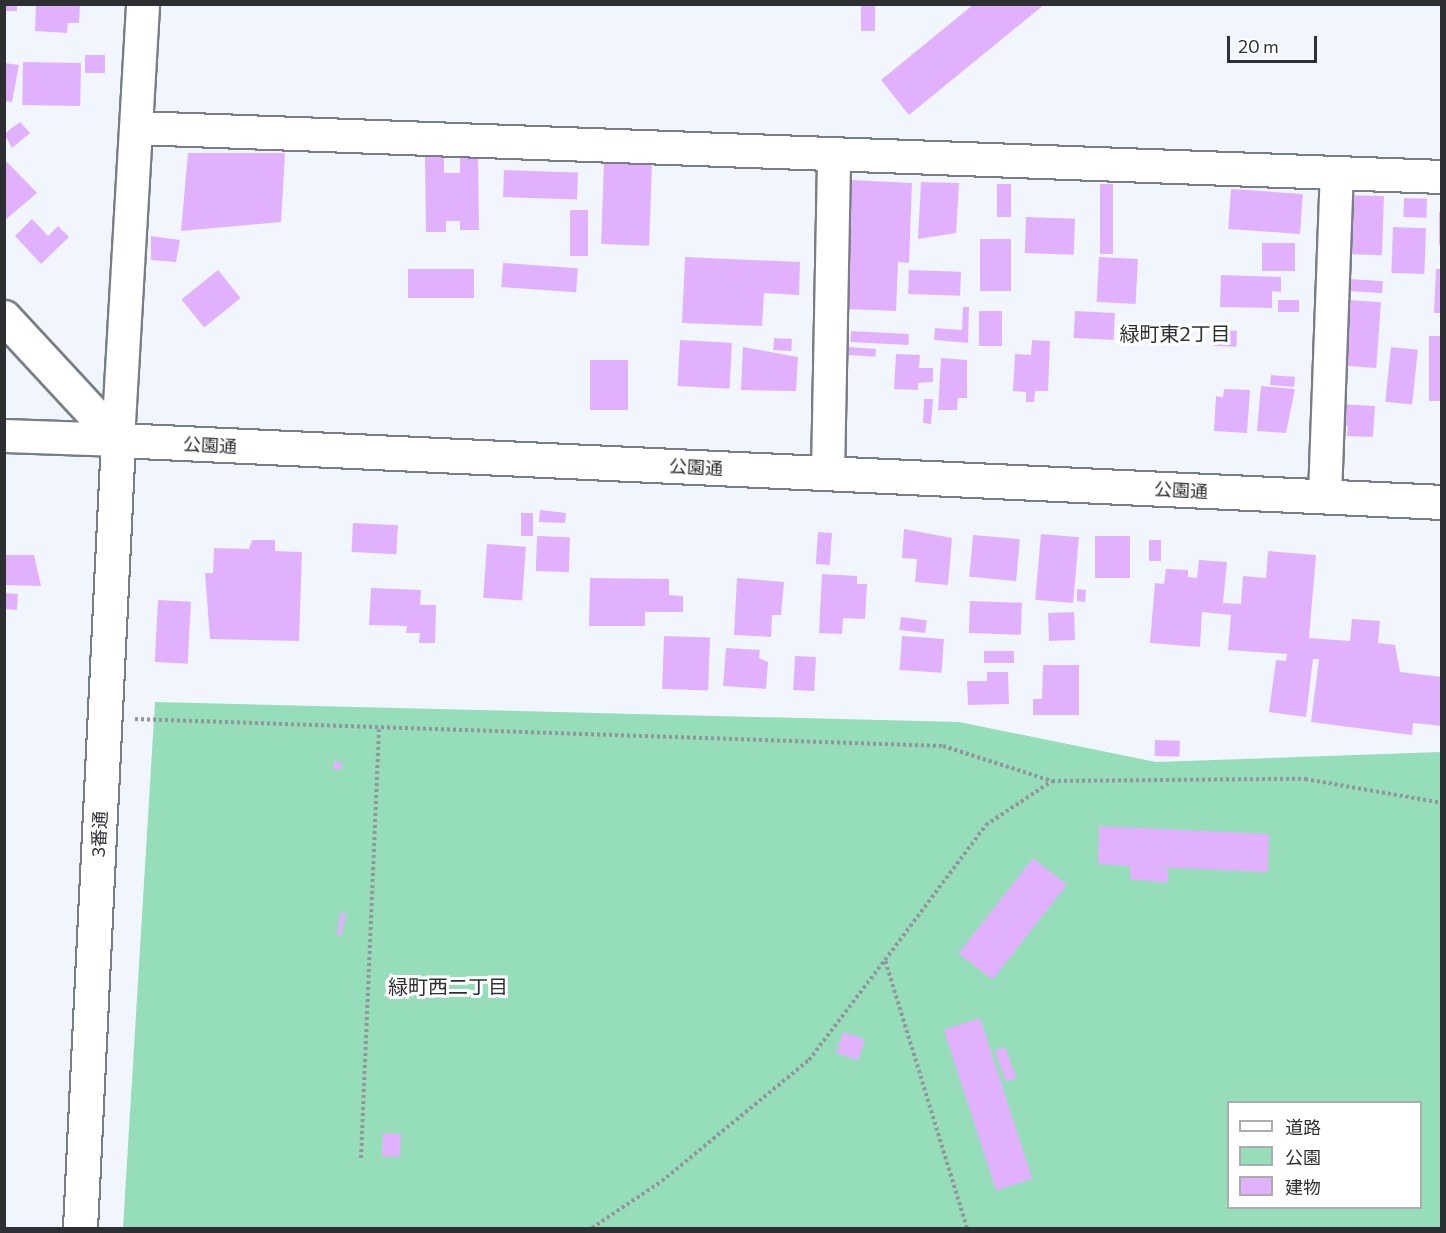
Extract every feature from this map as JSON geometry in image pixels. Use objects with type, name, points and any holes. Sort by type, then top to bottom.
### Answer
[{"type":"street","points":[[118,441],[143,4]]},
{"type":"street","points":[[137,128],[1442,177]]},
{"type":"street","points":[[828,474],[834,154]]},
{"type":"street","points":[[1325,496],[1337,173]]},
{"type":"street","points":[[4,317],[118,441]]},
{"type":"street","points":[[4,436],[118,441]]},
{"type":"street","name":"公園通","points":[[118,441],[1442,502]]},
{"type":"street","name":"3番通","points":[[80,1228],[118,441]]},
{"type":"path","points":[[134,719],[379,729],[943,746],[1052,781],[1305,779],[1442,803]]},
{"type":"path","points":[[361,1158],[379,729]]},
{"type":"path","points":[[592,1228],[662,1181],[809,1060],[986,825],[1052,781]]},
{"type":"path","points":[[885,960],[967,1228]]},
{"type":"green space","points":[[155,702],[959,722],[1156,762],[1441,752],[1441,1228],[123,1228]]},
{"type":"building","points":[[4,4],[17,4],[17,11],[4,11]]},
{"type":"building","points":[[36,4],[80,4],[79,23],[68,23],[67,33],[35,31]]},
{"type":"building","points":[[861,4],[875,4],[875,31],[861,31]]},
{"type":"building","points":[[974,4],[1045,4],[909,115],[881,80]]},
{"type":"building","points":[[85,55],[105,55],[105,73],[85,73]]},
{"type":"building","points":[[23,62],[81,63],[80,106],[22,105]]},
{"type":"building","points":[[5,63],[19,65],[12,102],[5,101]]},
{"type":"building","points":[[20,122],[30,133],[12,148],[4,134]]},
{"type":"building","points":[[188,153],[285,153],[281,222],[181,231]]},
{"type":"building","points":[[460,155],[478,155],[479,230],[460,230],[460,221],[446,221],[446,232],[426,232],[425,157],[444,156],[444,173],[460,173]]},
{"type":"building","points":[[7,162],[37,193],[4,221],[4,165]]},
{"type":"building","points":[[604,162],[652,164],[649,246],[601,244]]},
{"type":"building","points":[[504,170],[578,173],[577,200],[503,197]]},
{"type":"building","points":[[851,180],[912,183],[909,263],[898,262],[896,311],[846,309]]},
{"type":"building","points":[[921,182],[959,183],[956,233],[918,239]]},
{"type":"building","points":[[997,184],[1011,184],[1011,217],[997,217]]},
{"type":"building","points":[[1100,184],[1113,184],[1113,254],[1100,254]]},
{"type":"building","points":[[1231,189],[1303,194],[1300,234],[1228,229]]},
{"type":"building","points":[[1348,195],[1384,196],[1382,255],[1346,254]]},
{"type":"building","points":[[1404,198],[1427,199],[1426,218],[1403,217]]},
{"type":"building","points":[[570,210],[588,210],[588,256],[570,256]]},
{"type":"building","points":[[1439,212],[1442,212],[1442,245],[1439,245]]},
{"type":"building","points":[[1026,217],[1075,219],[1074,255],[1025,253]]},
{"type":"building","points":[[32,219],[48,236],[58,226],[69,237],[41,264],[15,236]]},
{"type":"building","points":[[1393,227],[1426,228],[1424,274],[1391,273]]},
{"type":"building","points":[[151,236],[180,240],[176,262],[151,260]]},
{"type":"building","points":[[980,239],[1011,239],[1011,291],[980,291]]},
{"type":"building","points":[[1262,243],[1295,243],[1295,271],[1262,271]]},
{"type":"building","points":[[685,257],[800,262],[799,295],[764,293],[762,326],[682,323]]},
{"type":"building","points":[[1099,257],[1138,259],[1136,304],[1097,302]]},
{"type":"building","points":[[503,263],[578,268],[576,292],[501,287]]},
{"type":"building","points":[[408,269],[474,269],[474,298],[408,298]]},
{"type":"building","points":[[1436,269],[1442,269],[1442,313],[1434,313]]},
{"type":"building","points":[[218,270],[241,298],[204,328],[181,300]]},
{"type":"building","points":[[909,270],[961,272],[960,296],[908,294]]},
{"type":"building","points":[[1221,275],[1281,277],[1281,292],[1272,291],[1272,308],[1220,307]]},
{"type":"building","points":[[1351,279],[1383,281],[1382,293],[1350,291]]},
{"type":"building","points":[[1278,300],[1299,300],[1299,312],[1278,312]]},
{"type":"building","points":[[1349,300],[1381,302],[1376,368],[1344,366]]},
{"type":"building","points":[[963,307],[969,307],[968,343],[934,340],[935,328],[962,330]]},
{"type":"building","points":[[979,311],[1002,311],[1002,346],[979,346]]},
{"type":"building","points":[[1075,311],[1115,313],[1114,340],[1074,338]]},
{"type":"building","points":[[1214,330],[1237,331],[1236,347],[1213,346]]},
{"type":"building","points":[[851,331],[909,334],[908,345],[850,342]]},
{"type":"building","points":[[1429,336],[1442,336],[1442,401],[1429,401]]},
{"type":"building","points":[[774,338],[792,339],[791,351],[773,350]]},
{"type":"building","points":[[680,340],[732,343],[730,389],[678,386]]},
{"type":"building","points":[[1032,340],[1050,341],[1048,391],[1035,391],[1034,402],[1026,402],[1026,392],[1013,391],[1015,354],[1031,355]]},
{"type":"building","points":[[743,347],[798,357],[796,391],[741,390]]},
{"type":"building","points":[[849,347],[876,349],[875,357],[848,355]]},
{"type":"building","points":[[1391,347],[1418,350],[1412,405],[1385,402]]},
{"type":"building","points":[[896,354],[920,355],[919,368],[933,368],[933,382],[918,383],[918,390],[894,389]]},
{"type":"building","points":[[941,358],[967,360],[967,398],[958,398],[957,410],[938,410]]},
{"type":"building","points":[[590,360],[628,360],[628,410],[590,410]]},
{"type":"building","points":[[1271,375],[1295,377],[1294,387],[1270,385]]},
{"type":"building","points":[[1261,386],[1295,389],[1286,433],[1257,431]]},
{"type":"building","points":[[1224,389],[1250,390],[1247,433],[1214,431],[1216,396],[1223,397]]},
{"type":"building","points":[[924,399],[933,399],[931,424],[923,423]]},
{"type":"building","points":[[1338,404],[1375,406],[1373,437],[1347,436],[1348,426],[1337,425]]},
{"type":"building","points":[[540,510],[566,513],[565,523],[539,522]]},
{"type":"building","points":[[521,513],[533,513],[533,536],[521,536]]},
{"type":"building","points":[[353,523],[398,525],[396,554],[351,552]]},
{"type":"building","points":[[904,529],[952,538],[948,585],[915,582],[917,559],[902,558]]},
{"type":"building","points":[[818,532],[832,533],[830,565],[816,564]]},
{"type":"building","points":[[1041,534],[1079,537],[1073,603],[1035,600]]},
{"type":"building","points":[[973,535],[1020,539],[1016,581],[969,577]]},
{"type":"building","points":[[537,536],[570,537],[569,572],[536,571]]},
{"type":"building","points":[[1095,536],[1130,536],[1130,578],[1095,578]]},
{"type":"building","points":[[252,540],[275,540],[275,551],[302,552],[299,641],[210,639],[205,573],[213,573],[214,548],[249,549]]},
{"type":"building","points":[[1149,540],[1161,540],[1161,561],[1149,561]]},
{"type":"building","points":[[487,544],[526,547],[522,601],[483,598]]},
{"type":"building","points":[[1268,551],[1316,555],[1309,638],[1350,641],[1352,619],[1380,621],[1378,643],[1395,645],[1400,672],[1442,677],[1442,726],[1413,723],[1412,735],[1311,722],[1319,659],[1313,659],[1306,717],[1269,712],[1276,660],[1286,661],[1287,654],[1228,650],[1231,615],[1202,612],[1200,647],[1150,643],[1155,583],[1164,584],[1166,569],[1188,570],[1188,577],[1197,578],[1199,560],[1227,562],[1223,603],[1241,604],[1243,576],[1266,578]]},
{"type":"building","points":[[4,555],[34,555],[41,586],[4,585]]},
{"type":"building","points":[[822,574],[857,576],[857,584],[867,584],[865,619],[843,618],[842,634],[819,633]]},
{"type":"building","points":[[590,578],[669,579],[669,595],[683,596],[683,612],[645,612],[645,626],[589,626]]},
{"type":"building","points":[[737,578],[784,582],[781,615],[772,615],[771,637],[734,635]]},
{"type":"building","points":[[371,588],[421,590],[420,605],[436,605],[435,643],[419,643],[420,633],[406,633],[407,626],[369,625]]},
{"type":"building","points":[[1077,589],[1086,590],[1085,602],[1077,601]]},
{"type":"building","points":[[4,593],[18,594],[17,610],[4,609]]},
{"type":"building","points":[[158,600],[191,602],[188,664],[155,662]]},
{"type":"building","points":[[970,601],[1022,603],[1021,635],[969,633]]},
{"type":"building","points":[[1074,612],[1075,640],[1049,641],[1048,613]]},
{"type":"building","points":[[901,617],[927,620],[925,633],[899,630]]},
{"type":"building","points":[[664,636],[710,638],[708,691],[662,689]]},
{"type":"building","points":[[902,636],[944,639],[942,673],[900,670]]},
{"type":"building","points":[[726,648],[760,650],[759,658],[768,662],[766,689],[723,686]]},
{"type":"building","points":[[984,651],[1014,651],[1014,663],[984,663]]},
{"type":"building","points":[[795,656],[816,657],[814,691],[793,690]]},
{"type":"building","points":[[1043,665],[1079,665],[1079,715],[1033,715],[1033,699],[1042,699]]},
{"type":"building","points":[[987,672],[1008,672],[1009,704],[968,705],[967,681],[987,681]]},
{"type":"building","points":[[1155,740],[1180,741],[1179,757],[1154,756]]},
{"type":"building","points":[[334,761],[342,762],[341,770],[333,769]]},
{"type":"building","points":[[1099,826],[1269,834],[1268,872],[1152,867],[1168,869],[1168,883],[1130,879],[1130,866],[1098,864]]},
{"type":"building","points":[[1033,858],[1067,884],[992,980],[959,953]]},
{"type":"building","points":[[341,912],[346,913],[342,936],[337,935]]},
{"type":"building","points":[[980,1018],[1032,1179],[996,1190],[944,1030]]},
{"type":"building","points":[[843,1032],[865,1039],[858,1060],[836,1053]]},
{"type":"building","points":[[1005,1047],[1016,1078],[1006,1082],[995,1051]]},
{"type":"building","points":[[383,1133],[401,1134],[400,1157],[382,1156]]},
{"type":"district","name":"緑町東2丁目","points":[[1175,333]]},
{"type":"district","name":"緑町西二丁目","points":[[448,986]]}]
